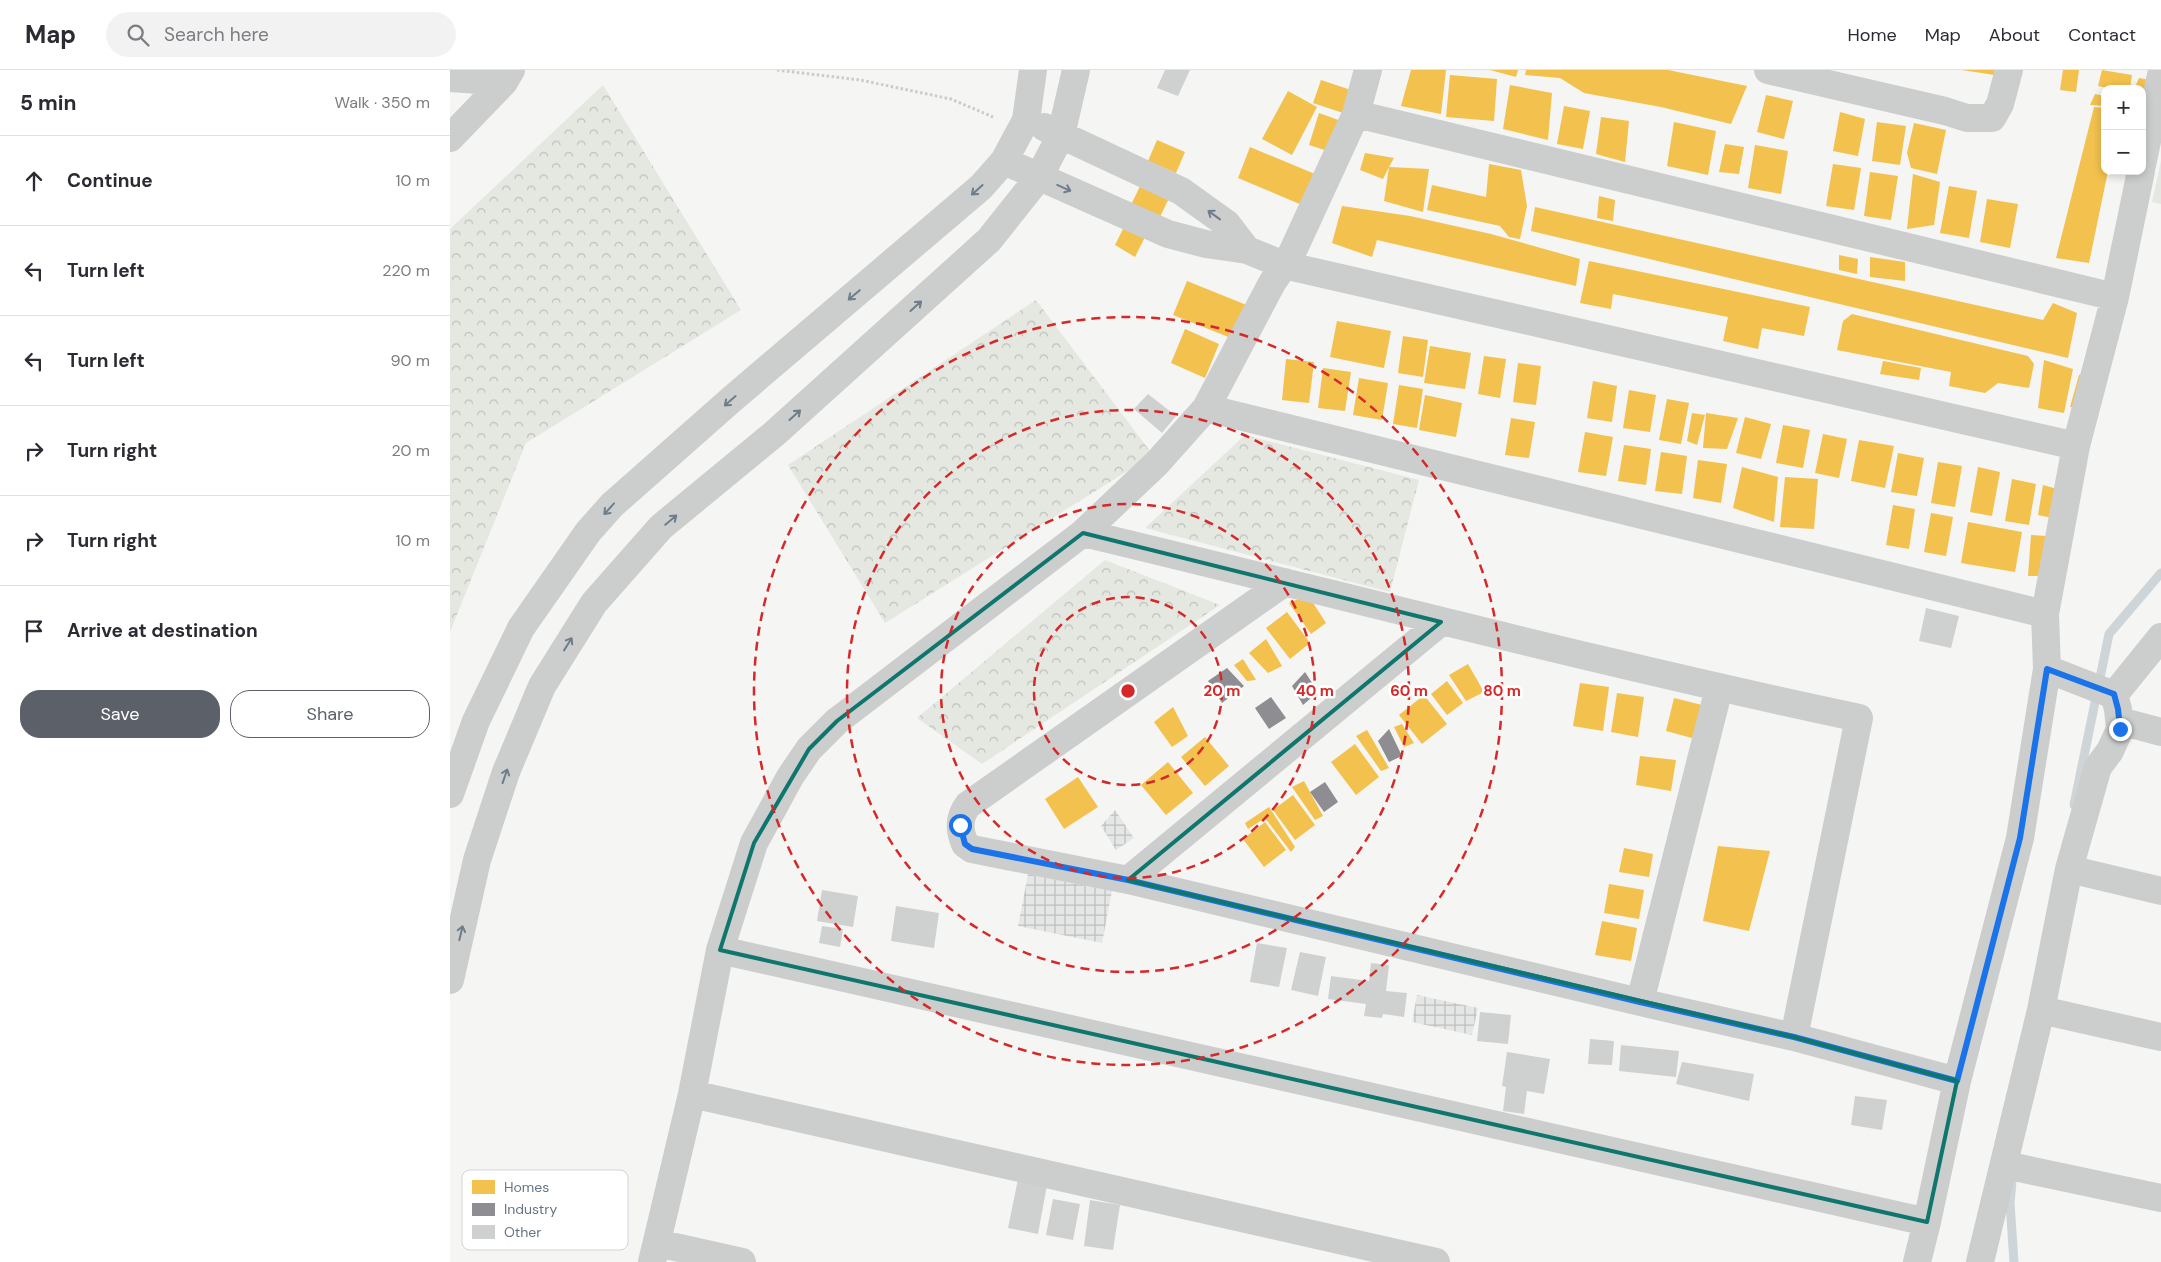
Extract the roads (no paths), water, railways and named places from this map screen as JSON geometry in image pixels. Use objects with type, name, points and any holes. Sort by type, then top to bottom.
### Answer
[{"type":"street","points":[[450,794],[476,721],[521,628],[588,532],[612,504],[981,187],[1004,161],[1024,124],[1033,70]]},
{"type":"street","points":[[450,980],[477,860],[506,772],[542,686],[594,603],[662,527],[774,434],[989,240],[1039,177],[1060,135],[1076,70]]},
{"type":"street","points":[[742,1262],[655,1252],[692,1094],[720,950],[754,843],[790,776],[809,749],[837,721],[1083,533],[1157,463],[1206,408],[1272,283],[1284,265],[1356,114],[1368,70]]},
{"type":"street","points":[[1768,70],[1967,118],[1992,118],[2000,104],[2009,70]]},
{"type":"street","points":[[2146,146],[2161,75]]},
{"type":"street","points":[[450,78],[508,76]]},
{"type":"street","points":[[450,138],[508,76]]},
{"type":"street","points":[[1356,114],[2114,297]]},
{"type":"street","points":[[1024,124],[1060,135],[1181,191],[1227,224],[1247,250]]},
{"type":"street","points":[[1004,161],[1168,234],[1206,244],[1247,250],[1284,265],[2076,446]]},
{"type":"street","points":[[1917,1262],[1928,1222],[1957,1081],[2020,838],[2047,669],[2045,614],[2076,446],[2114,297],[2140,175]]},
{"type":"street","points":[[1206,408],[2045,614]]},
{"type":"street","points":[[1083,533],[1441,622],[1719,688],[1859,718],[1794,1037]]},
{"type":"street","points":[[1285,582],[968,806],[962,813],[962,836],[965,844],[972,849],[1128,880],[1794,1037],[1957,1081]]},
{"type":"street","points":[[1128,880],[1441,622]]},
{"type":"street","points":[[2114,694],[2161,637]]},
{"type":"street","points":[[2047,669],[2114,694]]},
{"type":"street","points":[[1640,1002],[1719,688]]},
{"type":"street","points":[[1980,1262],[2041,1010],[2069,869],[2098,767],[2110,751],[2120,729],[2114,694]]},
{"type":"street","points":[[2120,729],[2131,724],[2161,732]]},
{"type":"street","points":[[2069,869],[2161,891]]},
{"type":"street","points":[[720,950],[1928,1222]]},
{"type":"street","points":[[2041,1010],[2161,1037]]},
{"type":"street","points":[[692,1094],[1436,1262]]},
{"type":"street","points":[[2005,1165],[2161,1198]]},
{"type":"waterway","points":[[2074,805],[2109,634],[2161,573]]},
{"type":"waterway","points":[[2012,1182],[2010,1203],[2014,1262]]}]
